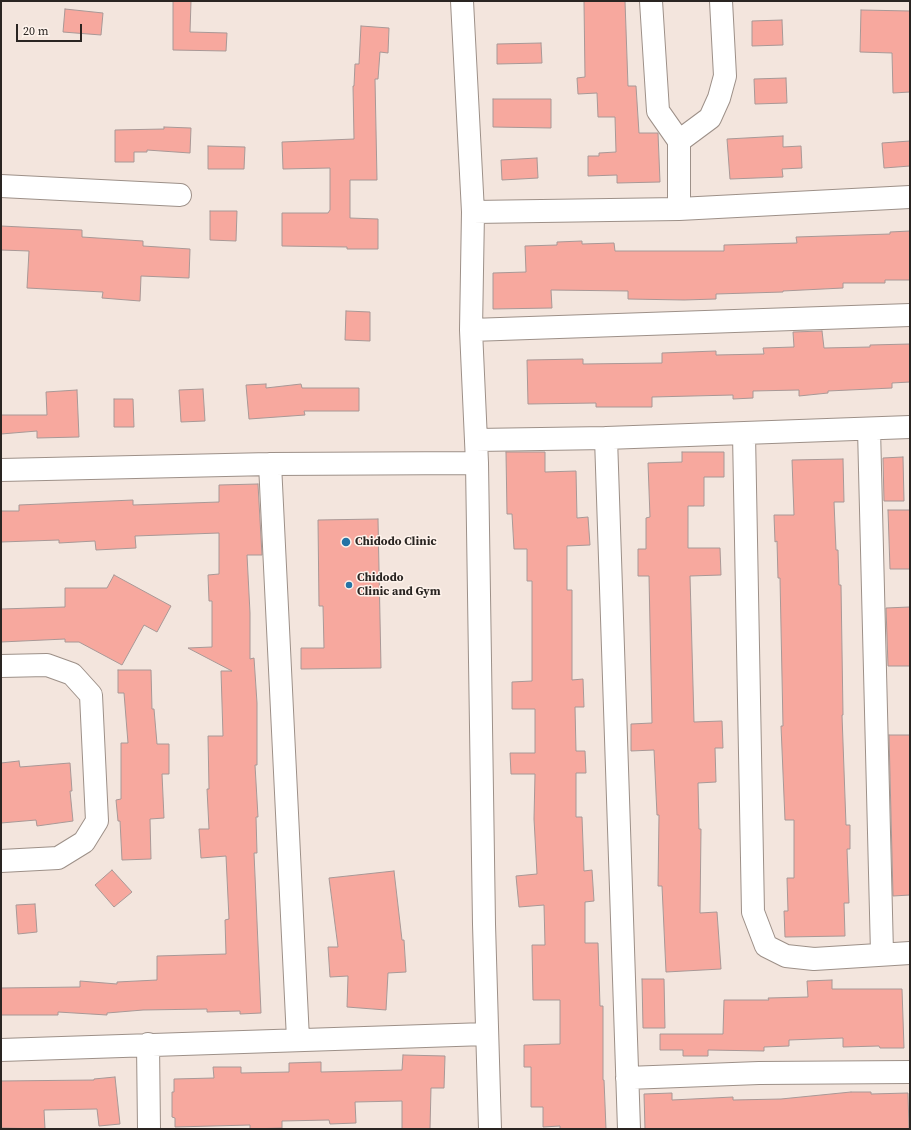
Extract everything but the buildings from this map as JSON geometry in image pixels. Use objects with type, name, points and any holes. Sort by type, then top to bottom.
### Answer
[{"type":"street","points":[[462,1],[473,212],[471,330],[477,463],[486,1034],[490,1129]]},
{"type":"street","points":[[651,1],[658,111],[679,141],[679,209]]},
{"type":"street","points":[[679,141],[710,118],[719,98],[724,76],[721,1]]},
{"type":"street","points":[[1,186],[180,195]]},
{"type":"street","points":[[473,212],[679,209],[910,197]]},
{"type":"street","points":[[471,330],[910,315]]},
{"type":"street","points":[[476,440],[744,434],[910,427]]},
{"type":"street","points":[[869,429],[882,953]]},
{"type":"street","points":[[744,434],[753,912],[766,946],[786,956],[814,959],[882,953],[910,953]]},
{"type":"street","points":[[606,438],[629,1129]]},
{"type":"street","points":[[1,470],[270,464],[477,463]]},
{"type":"street","points":[[270,464],[298,1039]]},
{"type":"street","points":[[1,666],[47,665],[72,674],[91,695],[97,821],[84,842],[58,858],[1,861]]},
{"type":"street","points":[[1,1050],[298,1039],[486,1034]]},
{"type":"street","points":[[148,1044],[150,1129]]},
{"type":"street","points":[[627,1078],[759,1073],[910,1072]]},
{"type":"place","name":"Chidodo Clinic","points":[[346,542]]},
{"type":"place","name":"Chidodo Clinic and Gym","points":[[349,585]]}]
